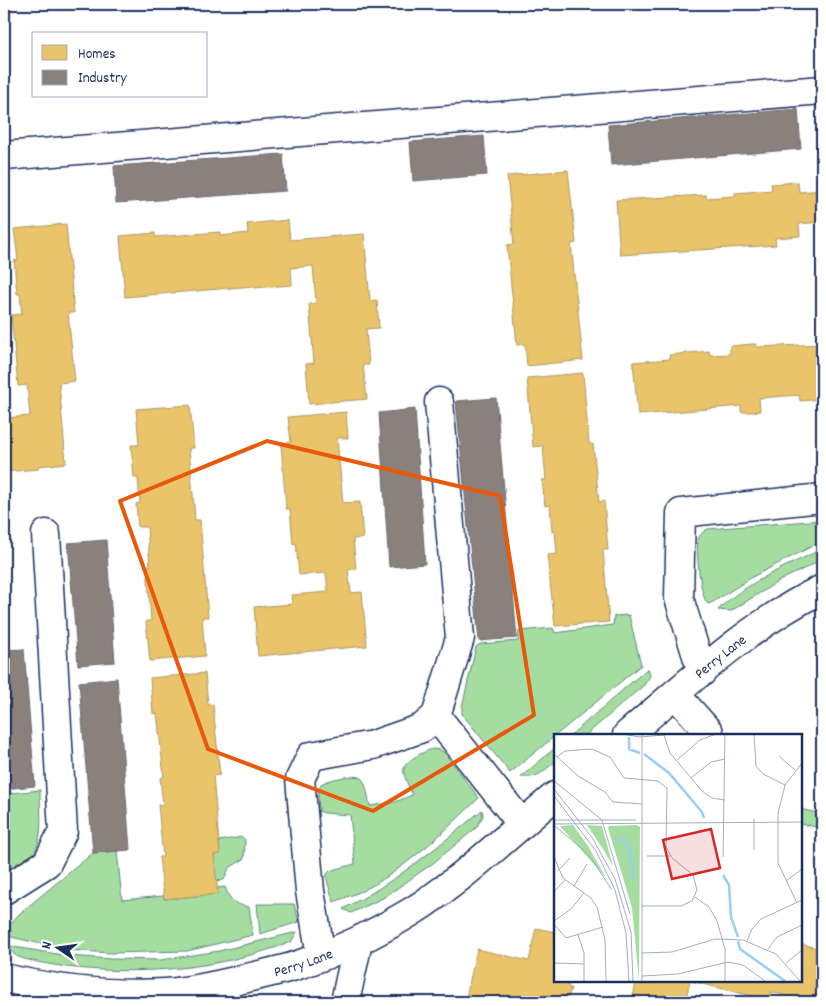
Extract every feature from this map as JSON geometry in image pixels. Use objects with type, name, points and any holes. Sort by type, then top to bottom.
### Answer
[{"type":"street","points":[[4,156],[822,90]]},
{"type":"street","points":[[321,956],[310,890],[300,779],[311,756],[373,745],[422,728],[436,716],[460,638],[439,402]]},
{"type":"street","points":[[702,672],[679,598],[681,513],[822,498]]},
{"type":"street","points":[[4,890],[47,863],[62,831],[46,534]]},
{"type":"street","name":"Perry Lane","points":[[628,734],[742,638],[822,589]]},
{"type":"street","points":[[675,694],[709,732]]},
{"type":"street","points":[[436,716],[522,824]]},
{"type":"street","name":"Perry Lane","points":[[4,978],[28,984],[74,990],[166,993],[211,986],[298,965],[358,942],[412,911],[447,886],[554,797]]},
{"type":"street","points":[[344,1002],[358,942]]},
{"type":"highlighted area","points":[[267,441],[500,496],[534,715],[373,811],[208,749],[120,501]]},
{"type":"green space","points":[[822,520],[822,541],[754,576],[713,602],[708,604],[705,600],[699,574],[698,546],[699,538],[705,531],[708,529]]},
{"type":"green space","points":[[822,549],[822,560],[779,581],[731,611],[718,610],[753,583]]},
{"type":"green space","points":[[629,615],[641,665],[557,734],[554,734],[554,737],[510,773],[462,714],[476,647],[480,644],[518,641],[519,631],[553,628],[555,633],[613,625],[614,616]]},
{"type":"green space","points":[[648,668],[650,676],[644,685],[587,734],[572,734]]},
{"type":"green space","points":[[433,749],[445,753],[479,798],[438,836],[393,873],[362,891],[334,902],[328,883],[328,873],[355,864],[350,815],[319,811],[318,793],[321,784],[341,778],[358,777],[365,784],[370,806],[395,802],[412,795],[404,774],[405,765],[416,756]]},
{"type":"green space","points":[[554,749],[554,763],[536,776],[521,777]]},
{"type":"green space","points":[[40,790],[40,829],[35,851],[29,859],[4,869],[4,794]]},
{"type":"green space","points":[[801,809],[822,814],[822,828],[801,824]]},
{"type":"green space","points":[[482,810],[483,816],[476,828],[432,864],[383,898],[351,913],[343,909],[398,876]]},
{"type":"green space","points":[[242,837],[245,840],[244,859],[229,868],[224,880],[216,881],[214,855],[220,854],[219,841]]},
{"type":"green space","points":[[117,851],[122,900],[163,896],[164,899],[217,894],[217,888],[225,887],[233,901],[249,907],[253,935],[187,951],[111,953],[67,950],[7,936],[10,924],[19,914],[93,853]]},
{"type":"green space","points":[[257,904],[294,904],[299,922],[260,934]]},
{"type":"green space","points":[[297,932],[291,942],[236,959],[180,968],[152,970],[95,970],[66,967],[19,957],[8,946],[69,956],[161,960],[219,951]]},
{"type":"building: Homes","points":[[568,170],[576,243],[571,244],[583,360],[527,366],[525,344],[517,345],[507,245],[514,244],[507,176]]},
{"type":"building: Homes","points":[[798,182],[799,192],[822,190],[822,241],[821,222],[799,224],[800,236],[775,238],[776,245],[620,255],[616,200],[706,195],[706,198],[735,196],[735,193],[772,190],[771,184]]},
{"type":"building: Homes","points":[[288,220],[290,240],[364,234],[370,301],[377,300],[379,328],[366,329],[369,365],[363,365],[367,399],[309,404],[306,364],[314,363],[309,304],[316,303],[313,266],[291,268],[292,285],[254,288],[254,286],[125,297],[120,236],[155,233],[155,237],[220,232],[220,236],[248,233],[247,224]]},
{"type":"building: Homes","points":[[66,224],[74,313],[68,313],[75,381],[59,383],[66,463],[38,466],[39,469],[4,472],[4,418],[30,416],[27,385],[18,386],[11,315],[22,314],[20,294],[17,294],[14,261],[18,260],[14,229]]},
{"type":"building: Homes","points":[[756,344],[757,347],[822,344],[822,399],[800,401],[799,395],[759,398],[760,411],[753,412],[741,412],[741,406],[638,415],[633,362],[670,359],[669,355],[709,351],[710,355],[730,354],[730,346]]},
{"type":"building: Homes","points":[[583,373],[589,444],[593,444],[599,502],[604,501],[608,550],[603,550],[609,622],[555,626],[547,555],[557,554],[555,531],[552,532],[550,505],[545,506],[542,480],[546,480],[543,446],[533,447],[527,378]]},
{"type":"building: Homes","points":[[190,405],[194,448],[189,448],[195,520],[200,520],[208,617],[202,617],[205,656],[150,661],[146,621],[151,621],[147,566],[150,566],[147,527],[138,527],[136,504],[140,503],[138,478],[134,478],[131,445],[139,445],[136,409]]},
{"type":"building: Homes","points":[[346,412],[348,438],[337,438],[343,503],[360,502],[363,538],[353,539],[356,569],[348,570],[351,593],[362,592],[367,646],[258,656],[254,607],[292,604],[291,595],[328,592],[326,573],[299,575],[296,543],[293,544],[290,509],[286,509],[281,443],[291,442],[288,417]]},
{"type":"building: Homes","points":[[205,673],[208,705],[213,704],[220,775],[213,776],[220,854],[214,855],[218,894],[164,899],[159,857],[163,857],[158,805],[163,805],[160,778],[164,777],[157,713],[153,714],[150,678]]},
{"type":"building: Homes","points":[[536,928],[554,932],[554,981],[570,981],[568,987],[571,988],[567,1002],[465,1002],[477,949],[529,961]]},
{"type":"building: Homes","points":[[801,944],[822,949],[822,1002],[812,1002],[771,992],[769,1000],[690,981],[801,981]]},
{"type":"building: Homes","points":[[640,981],[690,981],[685,1002],[632,1002],[636,982],[639,983]]},
{"type":"building: Industry","points":[[798,109],[801,149],[611,165],[608,125]]},
{"type":"building: Industry","points":[[484,136],[487,175],[413,181],[410,142]]},
{"type":"building: Industry","points":[[283,154],[286,191],[116,203],[114,166]]},
{"type":"building: Industry","points":[[496,398],[517,638],[479,641],[456,401]]},
{"type":"building: Industry","points":[[415,409],[425,564],[389,567],[379,413]]},
{"type":"building: Industry","points":[[106,540],[115,662],[78,665],[68,543]]},
{"type":"building: Industry","points":[[24,649],[35,786],[4,789],[4,650]]},
{"type":"building: Industry","points":[[117,678],[130,850],[93,853],[79,682]]}]
